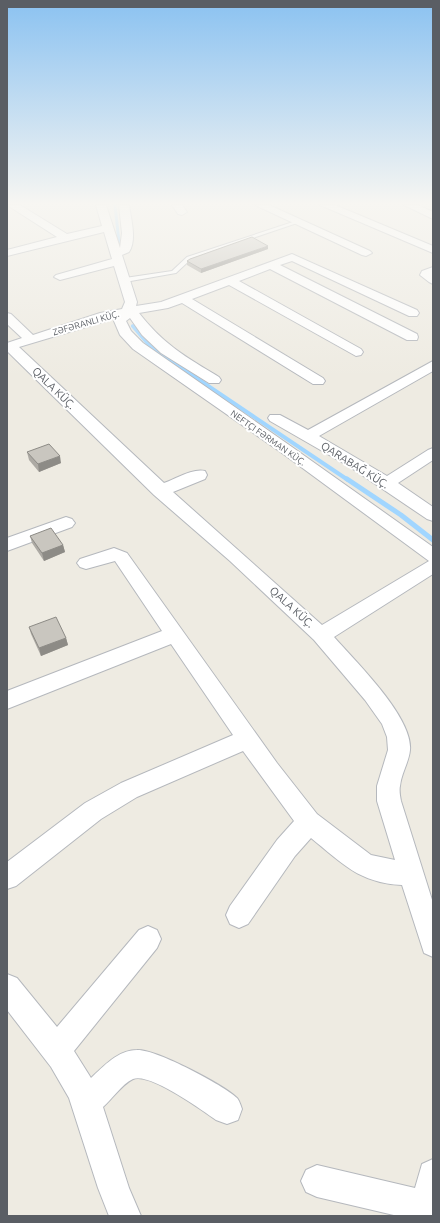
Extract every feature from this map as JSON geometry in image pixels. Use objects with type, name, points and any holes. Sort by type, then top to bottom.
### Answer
[{"type":"street","points":[[60,276],[105,262]]},
{"type":"street","points":[[119,262],[130,302],[127,311]]},
{"type":"street","points":[[9,347],[88,320],[127,311],[154,308],[279,262]]},
{"type":"street","points":[[305,262],[413,313]]},
{"type":"street","points":[[271,265],[412,337]]},
{"type":"street","points":[[96,266],[105,275]]},
{"type":"street","points":[[433,270],[426,273],[426,275],[433,280]]},
{"type":"street","points":[[229,280],[356,352]]},
{"type":"street","points":[[183,298],[318,381]]},
{"type":"street","points":[[127,311],[134,315],[147,332],[166,350],[214,380]]},
{"type":"street","name":"NEFTÇI FƏRMAN KÜÇ.","points":[[127,311],[121,318],[121,325],[138,346],[433,556]]},
{"type":"street","points":[[7,317],[30,340]]},
{"type":"street","name":"QALA KÜÇ.","points":[[9,347],[160,491],[321,635],[372,694],[391,720],[398,737],[399,750],[388,786],[389,801],[433,944]]},
{"type":"street","points":[[309,436],[433,365]]},
{"type":"street","name":"QARABAĞ KÜÇ.","points":[[275,418],[309,436],[433,515]]},
{"type":"street","points":[[386,484],[433,453]]},
{"type":"street","points":[[160,491],[199,475]]},
{"type":"street","points":[[7,545],[66,523]]},
{"type":"street","points":[[86,563],[114,554],[121,557],[268,770],[309,822],[364,866],[388,872],[412,873]]},
{"type":"street","points":[[321,635],[433,566]]},
{"type":"street","points":[[7,700],[175,634]]},
{"type":"street","points":[[7,877],[93,811],[128,790],[247,739]]},
{"type":"street","points":[[239,915],[286,848],[309,822]]},
{"type":"street","points":[[56,1051],[148,939]]},
{"type":"street","points":[[7,988],[56,1051],[86,1102],[109,1177],[125,1216]]},
{"type":"street","points":[[86,1102],[128,1066],[143,1063],[162,1070],[227,1109]]},
{"type":"street","points":[[317,1181],[426,1211],[433,1176]]},
{"type":"lane","points":[[125,280],[174,272],[179,269],[182,262]]},
{"type":"building","points":[[189,262],[221,262],[201,269]]},
{"type":"building","points":[[49,444],[60,456],[38,464],[27,452]]},
{"type":"building","points":[[51,528],[63,545],[42,553],[30,536]]},
{"type":"building","points":[[56,617],[66,638],[39,648],[29,627]]},
{"type":"waterway","points":[[133,326],[150,346],[168,359],[348,480]]},
{"type":"waterway","points":[[347,479],[401,515],[433,540]]}]
